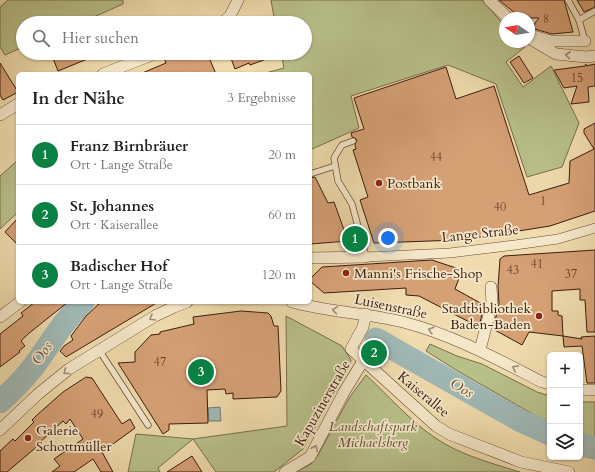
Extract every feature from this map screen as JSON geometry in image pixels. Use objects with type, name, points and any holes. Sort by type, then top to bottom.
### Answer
[{"type":"street","points":[[230,16],[238,0]]},
{"type":"street","points":[[489,0],[502,12]]},
{"type":"street","points":[[535,36],[550,41],[586,41]]},
{"type":"street","points":[[535,42],[556,54],[586,57],[595,56]]},
{"type":"street","points":[[108,72],[140,60]]},
{"type":"street","points":[[0,115],[16,105]]},
{"type":"street","name":"Lange Straße","points":[[312,258],[366,257],[450,252],[558,239],[595,228]]},
{"type":"street","points":[[480,350],[492,303],[491,287]]},
{"type":"street","points":[[0,317],[17,304]]},
{"type":"street","points":[[0,430],[38,394],[69,369],[155,316],[182,304]]},
{"type":"street","name":"Luisenstraße","points":[[300,304],[366,314],[403,322],[434,331],[480,350],[547,383]]},
{"type":"street","name":"Kaiserallee","points":[[366,314],[363,327],[351,349],[430,421],[449,434],[521,462],[568,472]]},
{"type":"street","name":"Kapuzinerstraße","points":[[285,472],[310,457],[344,392],[363,361]]},
{"type":"street","points":[[583,390],[595,390]]},
{"type":"lane","points":[[568,0],[579,20],[586,41]]},
{"type":"lane","points":[[579,20],[595,10]]},
{"type":"lane","points":[[353,141],[342,145],[334,158],[338,181],[352,204],[366,257]]},
{"type":"lane","points":[[312,173],[335,166]]},
{"type":"lane","points":[[99,350],[148,425]]},
{"type":"green space","points":[[8,0],[123,0],[123,4],[96,16],[16,16],[16,50],[5,55],[0,47],[0,7]]},
{"type":"green space","points":[[271,0],[482,0],[499,19],[499,48],[524,48],[506,62],[523,87],[551,66],[579,123],[562,167],[527,177],[496,84],[448,65],[351,96],[359,128],[312,149],[312,72],[269,72],[284,68],[282,60],[312,60],[312,16],[274,16]]},
{"type":"green space","points":[[16,162],[16,214],[0,229],[0,176]]},
{"type":"green space","points":[[286,316],[342,346],[351,360],[350,365],[303,449],[274,472],[216,472],[193,439],[287,426]]},
{"type":"green space","points":[[430,344],[457,356],[482,364],[537,392],[547,395],[547,422],[456,370],[426,351]]},
{"type":"green space","name":"Landschaftspark Michaelsberg","points":[[366,375],[413,421],[445,444],[481,460],[520,472],[296,472],[311,464],[318,455],[349,398]]},
{"type":"green space","points":[[583,402],[595,402],[595,439],[583,435]]},
{"type":"green space","points":[[136,434],[193,439],[158,468],[160,472],[128,472]]},
{"type":"water","points":[[220,407],[221,421],[209,421],[208,408]]},
{"type":"building","points":[[499,0],[564,0],[573,32],[552,34],[535,29],[535,23],[539,18],[535,18],[535,12],[514,12]]},
{"type":"building","points":[[577,0],[595,0],[595,7],[584,12]]},
{"type":"building","points":[[519,56],[533,78],[524,83],[510,62]]},
{"type":"building","points":[[54,60],[85,60],[58,71]]},
{"type":"building","points":[[165,60],[210,60],[215,72],[145,72],[166,63]]},
{"type":"building","points":[[232,60],[264,60],[250,65],[249,63],[235,69]]},
{"type":"building","points":[[0,63],[16,89],[16,93],[3,100],[0,95]]},
{"type":"building","points":[[586,64],[586,66],[595,64],[595,86],[588,87],[589,102],[571,104],[577,86],[564,88],[554,70],[585,66]]},
{"type":"building","points":[[446,67],[456,99],[494,86],[529,195],[569,183],[570,161],[594,149],[584,133],[584,129],[595,123],[595,211],[550,226],[487,236],[458,240],[374,243],[360,200],[368,197],[353,150],[356,149],[355,145],[357,140],[352,137],[351,133],[364,129],[354,98]]},
{"type":"building","points":[[315,177],[328,203],[334,202],[348,241],[312,244],[312,178]]},
{"type":"building","points":[[16,220],[16,243],[5,232]]},
{"type":"building","points":[[595,250],[595,332],[587,332],[585,300],[580,300],[580,289],[552,291],[552,311],[558,311],[558,315],[562,316],[563,336],[529,332],[522,345],[493,329],[499,304],[498,287],[500,259],[504,256]]},
{"type":"building","points":[[432,260],[462,270],[455,289],[484,305],[479,327],[419,296],[406,295],[406,288],[324,293],[312,283],[312,277],[322,267]]},
{"type":"building","points":[[32,304],[66,304],[28,334],[21,341],[25,346],[19,351],[20,352],[0,367],[0,334],[23,316],[21,313]]},
{"type":"building","points":[[99,304],[155,304],[66,357],[60,351],[64,346],[73,340],[71,336],[86,316]]},
{"type":"building","points":[[241,311],[268,313],[271,316],[274,326],[278,326],[281,391],[277,397],[233,399],[233,393],[226,394],[225,389],[207,390],[208,423],[169,424],[169,430],[163,434],[118,363],[135,362],[135,352],[151,335],[160,334],[160,332],[194,324],[193,317]]},
{"type":"building","points":[[563,336],[582,339],[581,337],[595,336],[595,383],[587,383],[582,346],[564,347]]},
{"type":"building","points":[[86,377],[92,378],[122,424],[130,419],[135,428],[102,452],[113,472],[101,472],[93,459],[74,472],[52,472],[60,466],[54,459],[83,439],[70,419],[66,424],[63,421],[39,443],[40,444],[7,472],[0,472],[0,451],[13,439],[15,441],[34,422],[32,420],[63,392]]},
{"type":"building","points":[[192,456],[202,472],[167,472]]},
{"type":"waterway","name":"Oos","points":[[0,402],[30,371],[63,325],[81,304]]},
{"type":"waterway","name":"Oos","points":[[376,339],[519,420],[547,433]]},
{"type":"waterway","name":"Oos","points":[[583,446],[595,448]]},
{"type":"place","name":"Postbank","points":[[379,183]]},
{"type":"place","name":"Franz Birnbräuer","points":[[355,239]]},
{"type":"place","name":"Manni's Frische-Shop","points":[[346,273]]},
{"type":"place","name":"Stadtbibliothek Baden-Baden","points":[[539,316]]},
{"type":"place","name":"St. Johannes","points":[[374,353]]},
{"type":"place","name":"Badischer Hof","points":[[201,372]]},
{"type":"place","name":"Galerie Schottmüller","points":[[28,438]]}]
